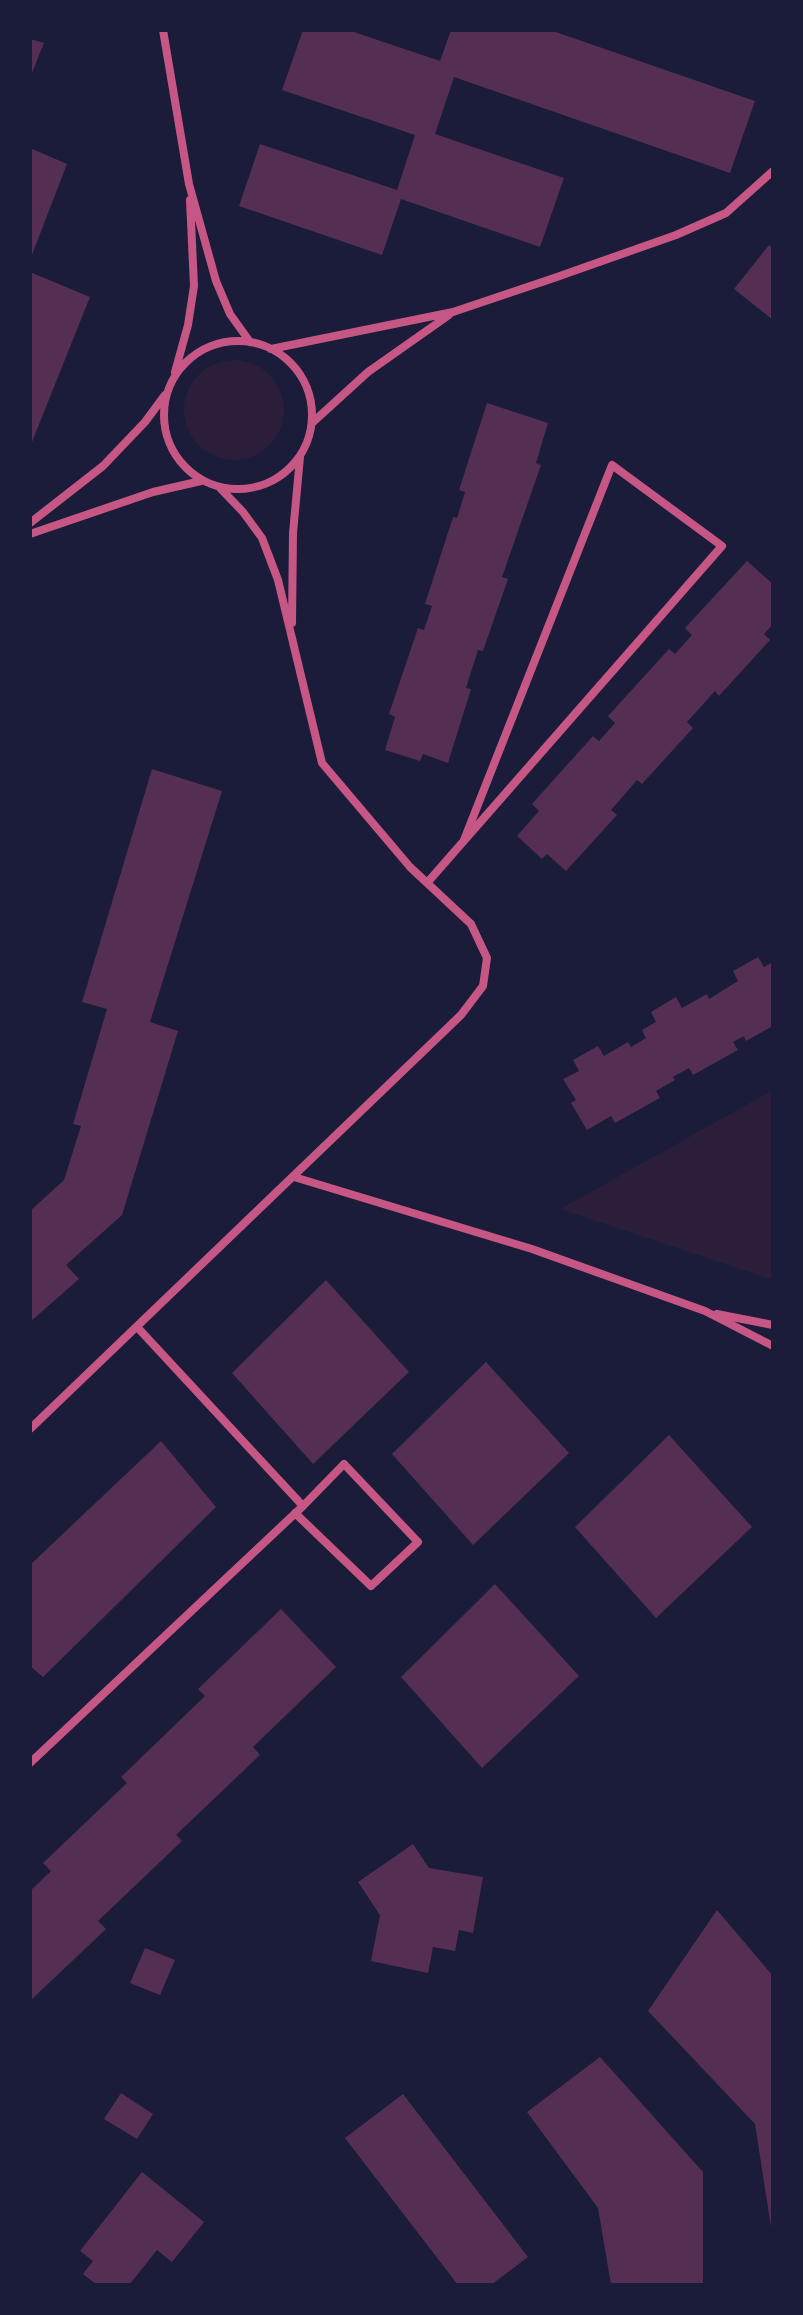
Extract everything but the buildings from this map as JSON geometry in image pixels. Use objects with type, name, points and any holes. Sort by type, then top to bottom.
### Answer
[{"type":"street","points":[[163,30],[189,184],[216,281],[230,314],[251,342]]},
{"type":"street","points":[[271,349],[453,312],[676,235],[726,213],[773,171]]},
{"type":"street","points":[[30,523],[103,466],[166,395],[188,325],[194,286],[189,184]]},
{"type":"street","points":[[312,423],[368,372],[453,312]]},
{"type":"street","points":[[174,377],[187,361],[203,349],[222,342],[251,342],[271,349],[294,367],[306,384],[312,403],[312,423],[300,457],[293,533],[292,636]]},
{"type":"street","points":[[166,395],[163,415],[165,435],[185,469],[201,481],[238,490],[273,481],[300,457]]},
{"type":"street","points":[[427,883],[722,546],[612,465],[464,840]]},
{"type":"street","points":[[30,534],[153,492],[201,481]]},
{"type":"street","points":[[30,1429],[461,1015],[483,986],[487,958],[471,924],[410,867],[322,763],[278,580],[262,538],[220,488]]},
{"type":"street","points":[[294,1177],[532,1249],[705,1311],[773,1346]]},
{"type":"street","points":[[705,1311],[773,1325]]},
{"type":"street","points":[[138,1328],[303,1506]]},
{"type":"street","points":[[30,1763],[344,1464],[418,1542],[371,1586],[295,1513]]},
{"type":"shaded area","points":[[234,360],[253,363],[270,374],[281,391],[284,410],[281,429],[270,446],[253,457],[234,460],[215,457],[198,446],[187,429],[184,410],[187,391],[198,374],[215,363]]},
{"type":"shaded area","points":[[773,1090],[773,1280],[560,1209]]}]
